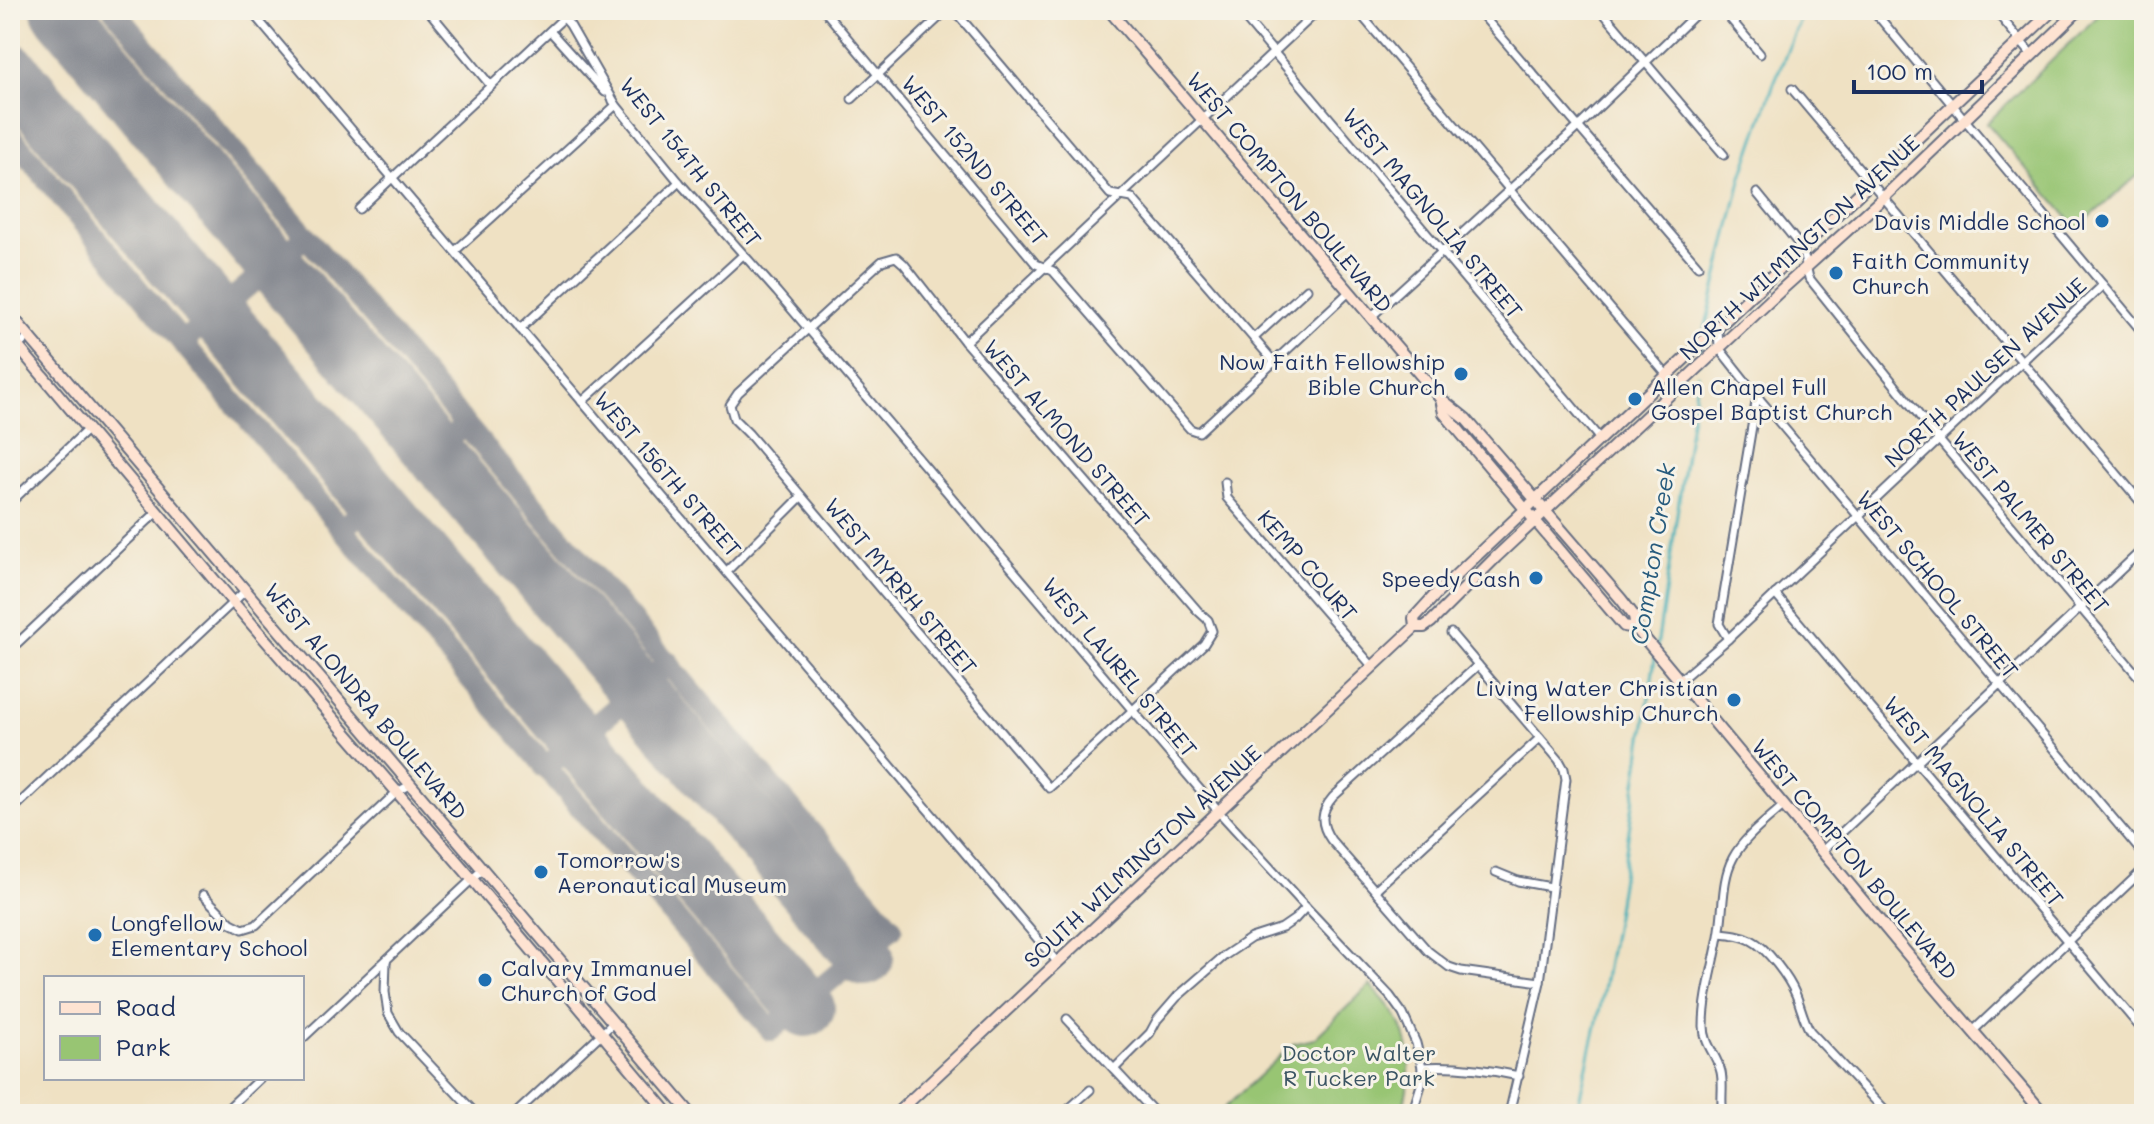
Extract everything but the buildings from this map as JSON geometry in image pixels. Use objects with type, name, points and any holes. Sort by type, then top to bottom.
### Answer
[{"type":"main road","name":"WEST COMPTON BOULEVARD","points":[[1109,10],[1441,399],[1466,419],[1621,599],[1634,616],[1636,628],[1668,667],[2044,1114]]},
{"type":"main road","name":"NORTH WILMINGTON AVENUE","points":[[1535,500],[2053,10]]},
{"type":"main road","name":"NORTH WILMINGTON AVENUE","points":[[1545,512],[1966,120],[2079,10]]},
{"type":"main road","name":"WEST ALONDRA BOULEVARD","points":[[10,314],[691,1114]]},
{"type":"main road","name":"WEST ALONDRA BOULEVARD","points":[[10,337],[14,350],[88,429],[669,1114]]},
{"type":"main road","name":"WEST COMPTON BOULEVARD","points":[[1441,399],[1444,413],[1535,522],[1624,626],[1636,628]]},
{"type":"main road","name":"SOUTH WILMINGTON AVENUE","points":[[1415,627],[1414,618],[1429,602],[1535,500]]},
{"type":"main road","name":"SOUTH WILMINGTON AVENUE","points":[[896,1114],[1415,627],[1424,627],[1431,622],[1545,512]]},
{"type":"street","name":"WEST 156TH STREET","points":[[251,10],[1058,963]]},
{"type":"street","points":[[428,10],[491,86]]},
{"type":"street","name":"WEST 154TH STREET","points":[[557,10],[616,105],[808,329]]},
{"type":"street","points":[[359,209],[572,10]]},
{"type":"street","name":"WEST 152ND STREET","points":[[824,10],[1036,264],[1053,271],[1190,429],[1199,432],[1275,363]]},
{"type":"street","points":[[852,99],[947,10]]},
{"type":"street","points":[[954,10],[1110,194],[1132,198],[1275,363],[1349,292]]},
{"type":"street","name":"WEST MAGNOLIA STREET","points":[[1238,10],[1600,439]]},
{"type":"street","points":[[965,342],[1319,10]]},
{"type":"street","points":[[1357,10],[1509,191],[1679,385]]},
{"type":"street","points":[[1478,10],[1698,266]]},
{"type":"street","points":[[1601,10],[1724,155]]},
{"type":"street","points":[[1371,317],[1700,10]]},
{"type":"street","points":[[1723,10],[1760,54]]},
{"type":"street","points":[[1873,10],[2144,334]]},
{"type":"street","points":[[1995,10],[2032,55]]},
{"type":"street","points":[[455,251],[616,105],[550,31]]},
{"type":"street","points":[[1792,89],[2144,506]]},
{"type":"street","points":[[520,329],[679,182]]},
{"type":"street","points":[[1757,193],[1802,248],[1806,269]]},
{"type":"street","points":[[582,402],[743,255]]},
{"type":"street","name":"WEST ALMOND STREET","points":[[808,329],[882,261],[896,257],[965,342],[1208,620],[1212,631],[1204,644],[1134,711]]},
{"type":"street","name":"WEST PALMER STREET","points":[[1806,269],[1809,278],[1939,440],[2144,683]]},
{"type":"street","name":"NORTH PAULSEN AVENUE","points":[[1680,680],[1728,639],[2103,285]]},
{"type":"street","points":[[1254,338],[1307,289]]},
{"type":"street","name":"WEST MYRRH STREET","points":[[808,329],[738,393],[730,405],[734,419],[1049,788],[1134,711]]},
{"type":"street","name":"WEST LAUREL STREET","points":[[808,329],[1219,812],[1390,996],[1407,1021],[1422,1067]]},
{"type":"street","points":[[1718,329],[1719,348]]},
{"type":"street","points":[[14,350],[29,336]]},
{"type":"street","name":"WEST SCHOOL STREET","points":[[1719,348],[2144,855]]},
{"type":"street","points":[[1728,639],[1719,624],[1757,396]]},
{"type":"street","points":[[10,503],[88,429]]},
{"type":"street","name":"KEMP COURT","points":[[1225,482],[1227,498],[1373,667]]},
{"type":"street","points":[[728,570],[801,497]]},
{"type":"street","points":[[10,650],[157,512]]},
{"type":"street","points":[[1822,851],[2144,548]]},
{"type":"street","points":[[10,812],[246,590]]},
{"type":"street","name":"WEST MAGNOLIA STREET","points":[[1775,594],[2144,1032]]},
{"type":"street","points":[[1451,633],[1559,760],[1566,779],[1540,982],[1509,1114]]},
{"type":"street","points":[[1478,665],[1333,797],[1322,817],[1325,832],[1331,840],[1428,951],[1449,967],[1540,982]]},
{"type":"street","points":[[1375,890],[1540,738]]},
{"type":"street","points":[[203,895],[231,923],[243,929],[256,925],[397,792],[410,785]]},
{"type":"street","points":[[1723,1114],[1720,1066],[1706,1041],[1704,1025],[1727,874],[1738,850],[1784,805]]},
{"type":"street","points":[[1312,818],[1322,817]]},
{"type":"street","points":[[1973,1031],[2144,869]]},
{"type":"street","points":[[304,1037],[482,870]]},
{"type":"street","points":[[1496,872],[1518,881],[1551,887]]},
{"type":"street","points":[[1114,1069],[1150,1033],[1177,997],[1226,955],[1251,938],[1282,928],[1306,907]]},
{"type":"street","points":[[1720,933],[1738,935],[1758,944],[1789,982],[1810,1031],[1888,1114]]},
{"type":"street","points":[[386,961],[388,1013],[399,1032],[476,1114]]},
{"type":"street","points":[[1067,1019],[1156,1114]]},
{"type":"street","points":[[515,1114],[613,1023]]},
{"type":"street","points":[[1412,1114],[1421,1085],[1422,1067],[1451,1065],[1519,1076]]},
{"type":"street","points":[[222,1114],[258,1080]]},
{"type":"street","points":[[1063,1114],[1090,1090]]},
{"type":"street","points":[[2024,1114],[2035,1104]]},
{"type":"green space","name":"Davis Middle School","points":[[2104,10],[2144,10],[2144,170],[2077,228],[1987,123]]},
{"type":"green space","name":"Doctor Walter R Tucker Park","points":[[1370,985],[1399,1021],[1408,1047],[1409,1074],[1401,1114],[1218,1114],[1293,1044],[1314,1039]]},
{"type":"waterway","name":"Compton Creek","points":[[1704,334],[1742,176],[1774,83],[1804,10]]},
{"type":"waterway","name":"Compton Creek","points":[[1700,362],[1702,346]]},
{"type":"waterway","name":"Compton Creek","points":[[1657,647],[1698,374]]},
{"type":"waterway","name":"Compton Creek","points":[[1576,1114],[1600,1008],[1616,916],[1655,658]]},
{"type":"taxiway","points":[[10,135],[182,342],[771,1030],[892,928],[114,10]]},
{"type":"taxiway","points":[[182,342],[305,237]]},
{"type":"taxiway","points":[[433,452],[465,425]]},
{"type":"taxiway","points":[[342,529],[375,501]]},
{"type":"taxiway","points":[[545,768],[669,663]]},
{"type":"runway","points":[[60,10],[865,957]]},
{"type":"runway","points":[[10,71],[806,1008]]},
{"type":"place","name":"Davis Middle School","points":[[2102,221]]},
{"type":"place","name":"Faith Community Church","points":[[1836,273]]},
{"type":"place","name":"Now Faith Fellowship Bible Church","points":[[1461,374]]},
{"type":"place","name":"Allen Chapel Full Gospel Baptist Church","points":[[1635,399]]},
{"type":"place","name":"Speedy Cash","points":[[1536,578]]},
{"type":"place","name":"Living Water Christian Fellowship Church","points":[[1734,700]]},
{"type":"place","name":"Tomorrow's Aeronautical Museum","points":[[541,872]]},
{"type":"place","name":"Longfellow Elementary School","points":[[95,935]]},
{"type":"place","name":"Calvary Immanuel Church of God","points":[[485,980]]}]
